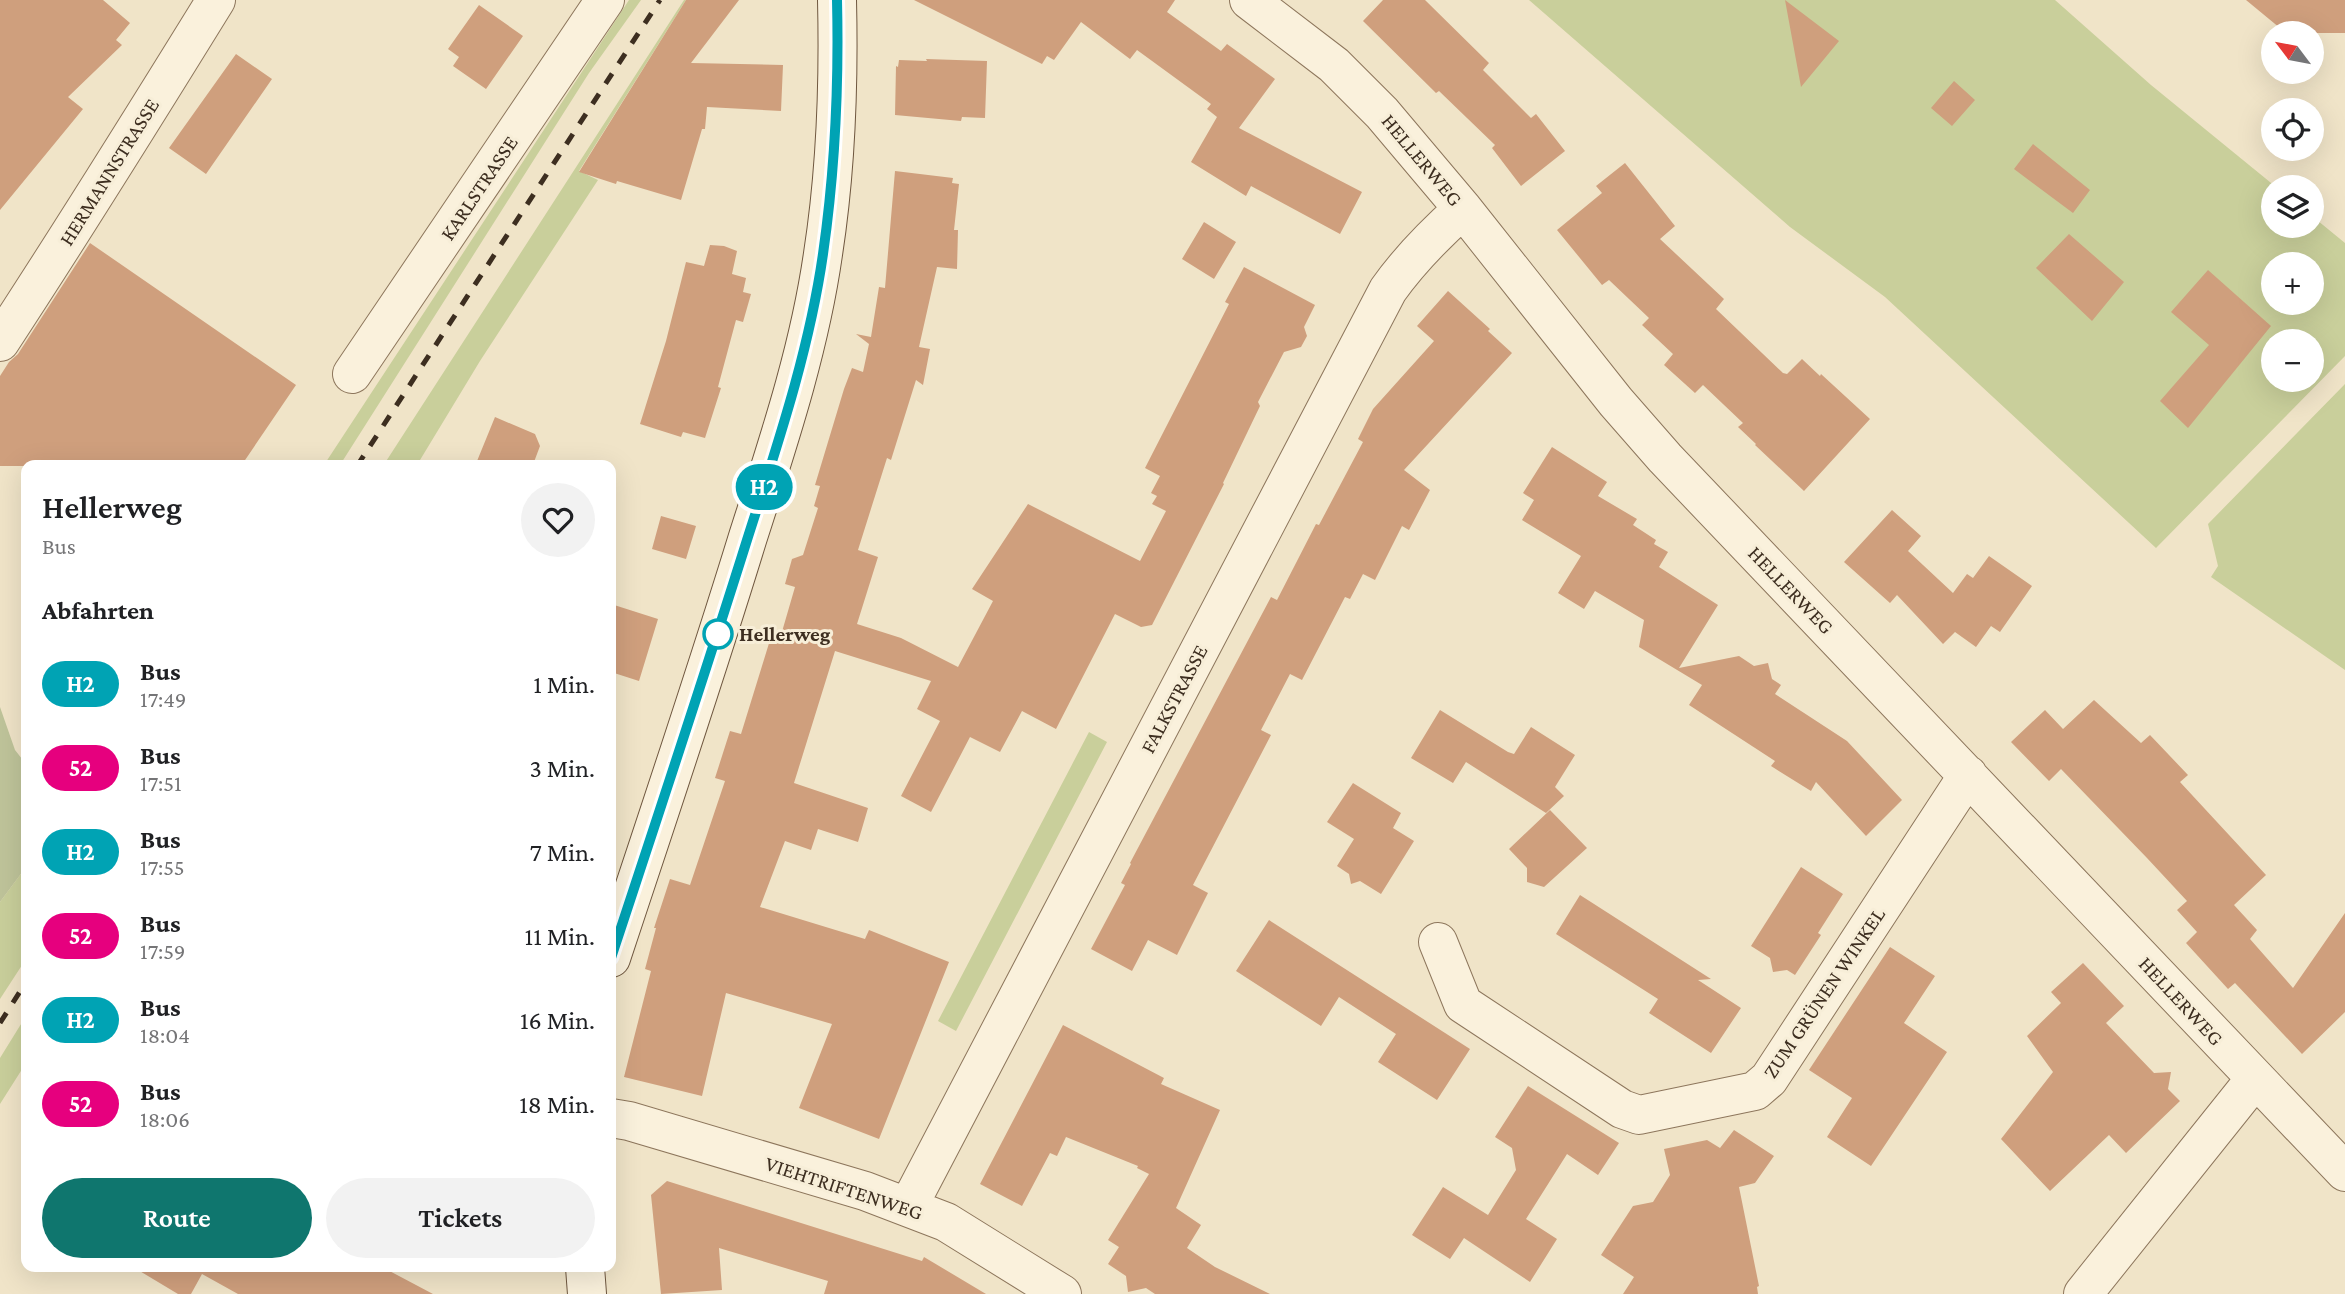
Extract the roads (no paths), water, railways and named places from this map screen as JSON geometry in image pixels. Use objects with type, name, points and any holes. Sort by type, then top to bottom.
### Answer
[{"type":"street","name":"HERMANNSTRASSE","points":[[0,342],[96,195],[216,0]]},
{"type":"street","name":"KARLSTRASSE","points":[[352,374],[605,0]]},
{"type":"street","points":[[616,943],[728,602],[789,406],[808,334],[823,255],[832,176],[838,48],[837,0]]},
{"type":"street","name":"HELLERWEG","points":[[1250,0],[1334,65],[1382,113],[1463,209],[1616,402],[1665,458],[2345,1172]]},
{"type":"street","name":"FALKSTRASSE","points":[[908,1207],[1388,290],[1407,263],[1429,239],[1463,209]]},
{"type":"street","name":"ZUM GRÜNEN WINKEL","points":[[1438,942],[1462,1004],[1622,1109],[1639,1115],[1755,1091],[1769,1079],[1968,775]]},
{"type":"street","points":[[2083,1294],[2255,1079]]},
{"type":"street","name":"VIEHTRIFTENWEG","points":[[616,1119],[865,1191],[908,1207],[946,1222],[1062,1294]]},
{"type":"street","points":[[585,1272],[587,1294]]},
{"type":"railway","points":[[361,460],[660,0]]},
{"type":"railway","points":[[0,1023],[21,990]]},
{"type":"place","name":"Hellerweg","points":[[718,634]]}]
